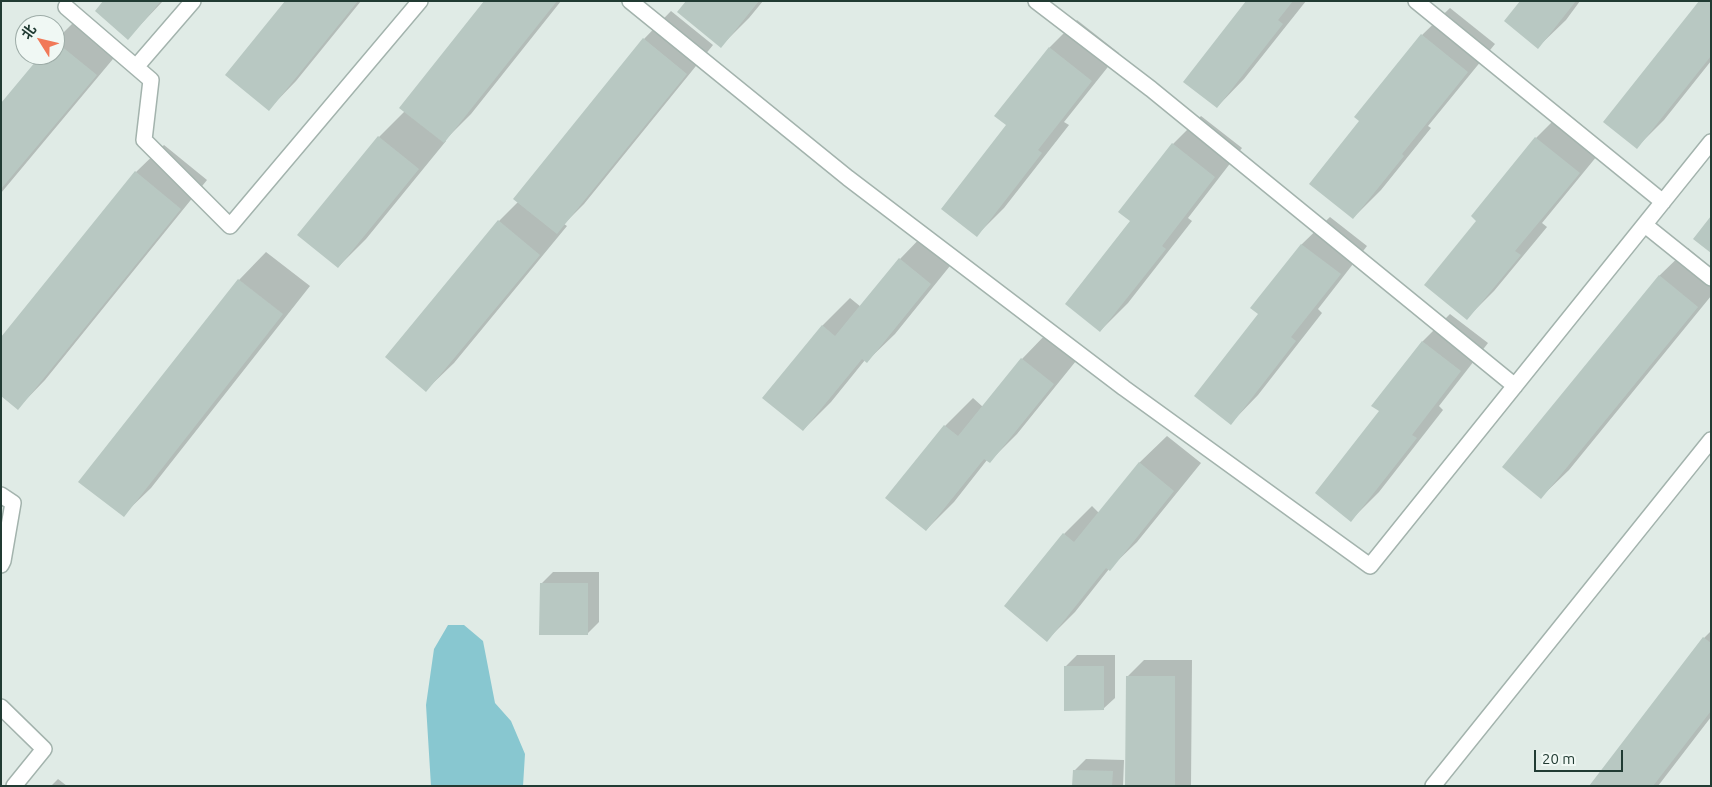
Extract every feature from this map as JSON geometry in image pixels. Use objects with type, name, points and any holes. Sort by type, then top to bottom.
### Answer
[{"type":"street","points":[[136,67],[192,1]]},
{"type":"street","points":[[66,7],[151,80],[144,140],[230,226],[420,1]]},
{"type":"street","points":[[630,1],[848,178],[1124,388],[1370,566],[1711,142]]},
{"type":"street","points":[[1036,1],[1151,89],[1515,386]]},
{"type":"street","points":[[1416,1],[1663,202]]},
{"type":"street","points":[[1644,225],[1711,278]]},
{"type":"street","points":[[1433,786],[1711,440]]},
{"type":"street","points":[[1,564],[4,561],[7,499]]},
{"type":"street","points":[[1,707],[44,749],[14,786]]},
{"type":"water","points":[[448,625],[464,625],[483,641],[495,703],[511,721],[525,754],[523,786],[431,786],[426,705],[434,649]]},
{"type":"building","points":[[103,1],[161,1],[128,40],[95,11]]},
{"type":"building","points":[[285,1],[358,1],[269,111],[225,75]]},
{"type":"building","points":[[484,1],[557,1],[444,143],[399,108]]},
{"type":"building","points":[[686,1],[759,1],[721,48],[677,12]]},
{"type":"building","points":[[1246,1],[1293,1],[1278,20],[1283,24],[1217,108],[1183,82]]},
{"type":"building","points":[[1520,1],[1576,1],[1538,49],[1504,21]]},
{"type":"building","points":[[1699,1],[1711,1],[1711,56],[1637,149],[1603,122]]},
{"type":"building","points":[[1421,34],[1468,72],[1353,219],[1309,184],[1359,121],[1354,117]]},
{"type":"building","points":[[643,38],[687,74],[557,234],[513,199]]},
{"type":"building","points":[[1049,47],[1092,81],[1038,150],[1042,153],[977,237],[941,209],[1006,125],[994,116]]},
{"type":"building","points":[[65,49],[97,75],[1,189],[1,103],[33,65],[65,65]]},
{"type":"building","points":[[378,136],[419,169],[338,268],[297,235]]},
{"type":"building","points":[[1535,137],[1580,173],[1515,251],[1521,255],[1467,320],[1424,285],[1476,221],[1471,216]]},
{"type":"building","points":[[1172,143],[1215,177],[1162,246],[1166,249],[1100,332],[1065,304],[1130,221],[1118,212]]},
{"type":"building","points":[[135,171],[181,209],[18,410],[1,396],[1,337]]},
{"type":"building","points":[[1711,216],[1711,253],[1693,239]]},
{"type":"building","points":[[498,220],[540,255],[426,392],[385,357]]},
{"type":"building","points":[[1301,244],[1341,274],[1291,337],[1296,341],[1231,425],[1194,396],[1258,314],[1250,308]]},
{"type":"building","points":[[899,258],[931,284],[867,363],[862,359],[803,431],[762,398],[822,325],[835,336]]},
{"type":"building","points":[[1659,275],[1698,307],[1541,499],[1502,467]]},
{"type":"building","points":[[238,279],[283,314],[124,517],[78,482]]},
{"type":"building","points":[[1422,341],[1461,371],[1412,435],[1417,438],[1351,522],[1315,493],[1379,411],[1371,406]]},
{"type":"building","points":[[1021,358],[1054,384],[990,463],[984,459],[926,531],[885,498],[944,425],[958,436]]},
{"type":"building","points":[[1139,462],[1174,491],[1110,571],[1106,568],[1047,642],[1004,606],[1063,533],[1074,542]]},
{"type":"building","points":[[540,583],[588,583],[588,635],[539,635]]},
{"type":"building","points":[[1703,637],[1711,643],[1711,711],[1653,786],[1589,786]]},
{"type":"building","points":[[1064,666],[1104,666],[1104,710],[1064,711]]},
{"type":"building","points":[[1126,676],[1175,676],[1175,786],[1125,786]]},
{"type":"building","points":[[1073,770],[1113,771],[1112,786],[1072,786]]}]
